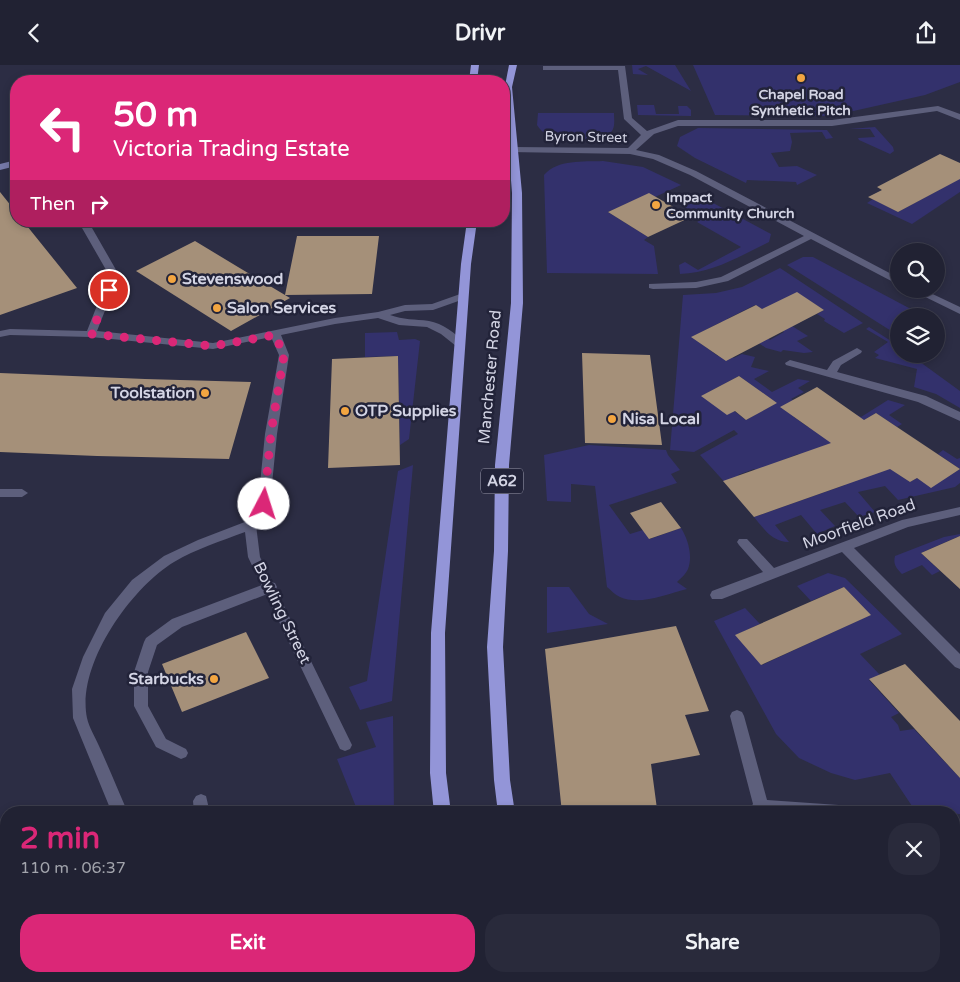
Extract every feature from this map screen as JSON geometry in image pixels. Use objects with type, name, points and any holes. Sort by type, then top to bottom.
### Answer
[{"type":"highway","name":"Manchester Road","points":[[505,806],[495,647],[501,551],[502,465],[517,303],[517,193],[510,160]]},
{"type":"highway","name":"Manchester Road","points":[[442,806],[438,773],[438,633],[463,296],[471,227]]},
{"type":"street","points":[[546,68],[570,66],[622,68],[628,119],[645,134]]},
{"type":"street","points":[[630,151],[645,134],[662,126],[678,123],[832,123],[938,108],[960,117]]},
{"type":"street","name":"Byron Street","points":[[510,150],[630,151],[656,157],[676,165],[890,277]]},
{"type":"street","points":[[86,227],[114,275],[91,334]]},
{"type":"street","points":[[653,286],[696,285],[724,279],[812,236]]},
{"type":"street","points":[[0,334],[10,332],[91,334],[213,346],[275,335],[335,321],[379,315],[405,308],[433,307],[463,296]]},
{"type":"street","points":[[933,298],[960,311]]},
{"type":"street","points":[[379,315],[399,322],[428,324],[445,332],[460,344]]},
{"type":"street","points":[[117,806],[80,718],[79,689],[90,657],[110,617],[137,584],[169,559],[202,543],[250,525],[264,504],[271,433],[284,355],[275,335]]},
{"type":"street","points":[[831,373],[837,363],[857,351]]},
{"type":"street","points":[[790,363],[922,399],[960,417]]},
{"type":"street","points":[[0,493],[22,493]]},
{"type":"street","name":"Moorfield Road","points":[[717,595],[844,546],[924,518],[960,511]]},
{"type":"street","name":"Bowling Street","points":[[250,525],[254,557],[345,745]]},
{"type":"street","points":[[743,542],[772,574]]},
{"type":"street","points":[[844,546],[960,663]]},
{"type":"street","points":[[181,753],[161,743],[141,706],[141,672],[151,642],[177,623],[270,587]]},
{"type":"street","points":[[737,716],[756,806]]},
{"type":"shaded area","points":[[632,65],[675,65],[691,91],[646,66],[638,69],[648,75],[633,74]]},
{"type":"shaded area","name":"Chapel Road Synthetic Pitch","points":[[693,65],[960,65],[960,82],[925,95],[831,116],[715,115]]},
{"type":"shaded area","points":[[637,105],[654,105],[656,114],[679,114],[678,106],[687,106],[691,110],[691,116],[638,115]]},
{"type":"shaded area","points":[[538,113],[614,113],[614,125],[609,133],[595,138],[576,140],[559,138],[550,136],[542,131],[537,125]]},
{"type":"shaded area","points":[[875,127],[893,147],[894,151],[890,154],[859,140],[858,138],[875,137],[870,129],[849,129]]},
{"type":"shaded area","points":[[698,128],[827,130],[833,138],[826,139],[822,132],[790,133],[792,142],[790,151],[771,153],[779,167],[797,166],[817,175],[797,185],[796,182],[747,180],[746,183],[695,158],[677,146],[680,137]]},
{"type":"shaded area","points":[[603,161],[643,167],[681,185],[655,197],[649,194],[608,212],[648,237],[644,240],[654,246],[658,274],[547,273],[544,175],[556,166],[564,164]]},
{"type":"shaded area","points":[[960,172],[960,192],[912,224],[867,203],[873,199],[898,212],[937,191]]},
{"type":"shaded area","points":[[700,196],[771,234],[769,242],[737,258],[704,271],[680,274],[679,265],[685,262],[698,270],[741,247],[697,222],[704,218],[681,205]]},
{"type":"shaded area","points":[[803,257],[813,257],[909,308],[890,308],[890,330],[787,265]]},
{"type":"shaded area","points":[[780,268],[863,323],[844,333],[824,321],[825,319],[817,314],[824,310],[797,293],[784,321],[808,336],[797,341],[813,352],[804,353],[783,350],[781,352],[766,348],[750,337],[746,338],[721,322],[692,337],[718,356],[726,352],[734,358],[742,354],[755,357],[751,367],[769,371],[754,379],[772,392],[798,379],[810,381],[798,388],[804,392],[791,399],[793,400],[794,417],[808,427],[815,423],[828,432],[857,415],[861,417],[888,400],[905,405],[889,415],[902,424],[897,427],[876,413],[841,434],[910,482],[917,478],[931,487],[960,469],[960,483],[955,487],[898,500],[885,486],[858,492],[875,512],[859,517],[845,502],[820,510],[835,526],[817,534],[801,515],[775,525],[789,542],[773,537],[754,517],[845,485],[805,461],[798,454],[781,461],[761,476],[754,469],[738,475],[743,482],[729,487],[700,455],[738,434],[734,430],[694,452],[670,450],[683,295],[716,293],[742,287]],"holes":[[[755,305],[782,322],[775,326],[784,332],[770,340],[761,333],[753,337],[727,319]],[[739,376],[776,403],[746,420],[709,392]]]},
{"type":"shaded area","points":[[869,327],[890,340],[890,362],[875,358],[879,355],[874,352],[888,342],[866,329]]},
{"type":"shaded area","points":[[397,332],[399,340],[415,339],[420,341],[409,439],[400,445],[398,356],[365,357],[365,333]]},
{"type":"shaded area","points":[[894,363],[921,363],[960,391],[960,408],[936,394],[914,387],[917,369]]},
{"type":"shaded area","points":[[589,445],[666,450],[680,470],[671,474],[677,483],[609,505],[630,534],[643,530],[650,539],[681,528],[688,542],[690,559],[687,571],[677,582],[687,589],[644,600],[618,596],[607,587],[595,486],[571,484],[571,502],[547,501],[544,455]]},
{"type":"shaded area","points":[[943,450],[957,459],[960,458],[960,469],[938,454]]},
{"type":"shaded area","points":[[413,465],[392,701],[360,710],[349,687],[367,681],[398,471]]},
{"type":"shaded area","points":[[960,534],[960,539],[957,537],[921,553],[940,571],[932,575],[922,565],[902,574],[895,566],[895,556],[944,537]]},
{"type":"shaded area","points":[[828,573],[845,578],[902,634],[860,654],[880,675],[869,680],[899,713],[891,717],[898,725],[900,731],[914,729],[960,778],[960,806],[912,806],[890,773],[855,780],[831,773],[799,758],[776,734],[714,621],[745,608],[760,624],[736,635],[762,665],[870,615],[844,587],[811,601],[797,586]]},
{"type":"shaded area","points":[[547,587],[569,587],[589,614],[608,624],[547,633]]},
{"type":"shaded area","points":[[393,716],[394,806],[356,806],[337,759],[376,747],[366,722]]},
{"type":"building","points":[[940,154],[960,163],[960,179],[898,212],[868,197],[882,190],[877,187]]},
{"type":"building","points":[[0,192],[10,204],[10,227],[28,227],[77,288],[0,315]]},
{"type":"building","points":[[649,193],[691,217],[648,237],[608,212]]},
{"type":"building","points":[[297,236],[379,236],[372,294],[285,295]]},
{"type":"building","points":[[195,241],[290,298],[231,331],[136,271]]},
{"type":"building","points":[[797,292],[824,310],[726,361],[691,337],[756,305],[762,309]]},
{"type":"building","points":[[582,353],[650,355],[662,445],[585,443]]},
{"type":"building","points":[[398,356],[400,465],[328,468],[332,359]]},
{"type":"building","points":[[0,373],[251,382],[229,459],[97,456],[0,452]]},
{"type":"building","points":[[739,376],[777,403],[746,420],[735,411],[727,415],[701,396]]},
{"type":"building","points":[[817,387],[864,420],[876,413],[960,469],[931,488],[917,478],[910,482],[890,469],[754,517],[723,481],[831,443],[780,407]]},
{"type":"building","points":[[661,502],[681,528],[649,539],[630,513]]},
{"type":"building","points":[[960,536],[960,589],[921,553]]},
{"type":"building","points":[[844,587],[871,615],[761,665],[735,635]]},
{"type":"building","points":[[676,626],[709,711],[685,715],[700,755],[651,764],[657,806],[561,806],[545,649]]},
{"type":"building","points":[[246,632],[269,678],[182,712],[162,664]]},
{"type":"building","points":[[905,664],[960,721],[960,778],[869,679]]},
{"type":"place","name":"Chapel Road Synthetic Pitch","points":[[801,78]]},
{"type":"place","name":"Impact Community Church","points":[[656,205]]},
{"type":"place","name":"Stevenswood","points":[[172,279]]},
{"type":"place","name":"Salon Services","points":[[217,308]]},
{"type":"place","name":"Toolstation","points":[[205,393]]},
{"type":"place","name":"OTP Supplies","points":[[345,411]]},
{"type":"place","name":"Nisa Local","points":[[612,419]]},
{"type":"place","name":"Starbucks","points":[[214,679]]},
{"type":"route","points":[[109,290],[91,334],[213,346],[275,335],[284,355],[271,433],[264,504]]}]
